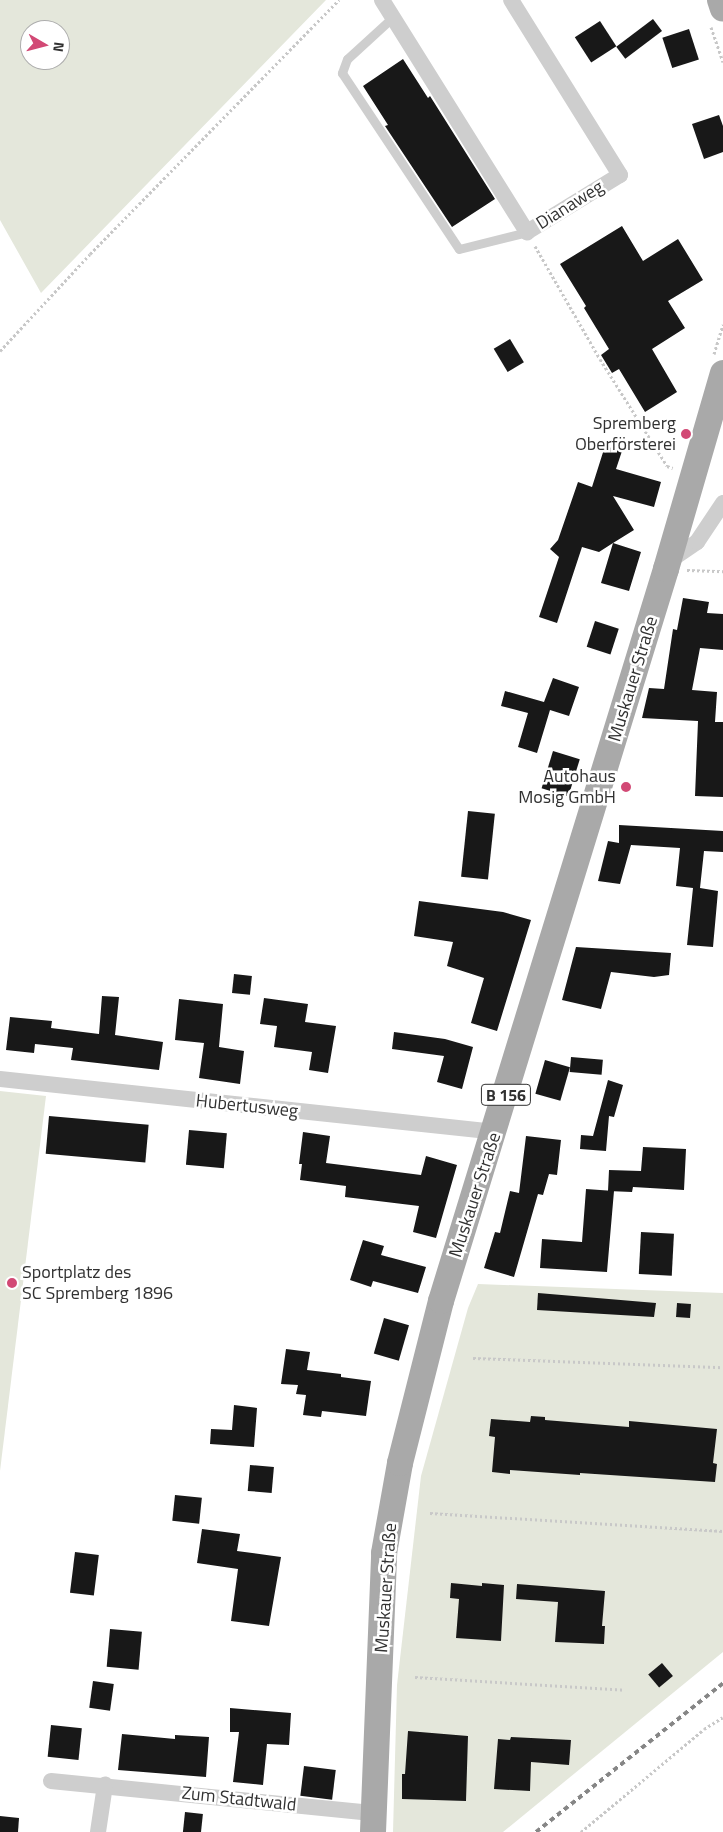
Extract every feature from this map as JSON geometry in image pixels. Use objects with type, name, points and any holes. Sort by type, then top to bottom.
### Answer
[{"type":"main road","name":"Muskauer Straße","points":[[374,1822],[384,1553],[400,1463],[441,1301],[495,1132],[667,565],[723,373]]},
{"type":"street","name":"Dianaweg","points":[[382,0],[527,232],[620,174],[511,0]]},
{"type":"street","points":[[667,565],[697,542],[723,503]]},
{"type":"street","name":"Hubertusweg","points":[[0,1079],[495,1132]]},
{"type":"street","name":"Zum Stadtwald","points":[[51,1781],[104,1785],[374,1822]]},
{"type":"street","points":[[98,1832],[104,1785]]},
{"type":"lane","points":[[393,17],[348,59],[342,73],[459,249],[527,232]]},
{"type":"path","points":[[0,351],[90,254],[340,0]]},
{"type":"path","points":[[717,9],[723,62]]},
{"type":"path","points":[[527,232],[611,376],[667,466],[674,468]]},
{"type":"path","points":[[667,565],[723,571]]},
{"type":"path","points":[[473,1358],[723,1367]]},
{"type":"path","points":[[430,1513],[723,1531]]},
{"type":"path","points":[[415,1677],[625,1690]]},
{"type":"path","points":[[581,1832],[704,1729],[723,1717]]},
{"type":"shaded area","points":[[0,0],[326,0],[41,293],[0,220]]},
{"type":"shaded area","name":"Sportplatz des SC Spremberg 1896","points":[[0,1091],[46,1096],[0,1471]]},
{"type":"shaded area","points":[[478,1284],[723,1293],[723,1652],[503,1832],[393,1832],[397,1685],[421,1476],[468,1308]]},
{"type":"building","points":[[653,19],[662,31],[625,59],[616,47]]},
{"type":"building","points":[[600,21],[616,46],[591,62],[575,37]]},
{"type":"building","points":[[689,29],[699,59],[672,68],[662,38]]},
{"type":"building","points":[[403,59],[428,98],[430,96],[495,199],[452,227],[385,126],[388,125],[363,86]]},
{"type":"building","points":[[719,115],[723,126],[723,152],[704,159],[692,124]]},
{"type":"building","points":[[622,226],[643,261],[678,239],[703,280],[668,301],[685,328],[652,349],[677,392],[645,412],[619,369],[612,373],[601,355],[609,349],[584,308],[586,306],[560,264]]},
{"type":"building","points":[[510,339],[524,362],[508,372],[494,349]]},
{"type":"building","points":[[605,446],[622,451],[616,469],[661,482],[654,507],[613,496],[634,530],[599,552],[582,547],[557,623],[539,617],[559,557],[550,549],[558,540],[578,482],[592,487]]},
{"type":"building","points":[[613,543],[641,552],[629,591],[601,583]]},
{"type":"building","points":[[683,598],[709,602],[707,613],[723,614],[723,650],[700,648],[692,690],[717,692],[715,722],[723,722],[723,797],[695,796],[698,721],[642,718],[649,688],[664,689],[673,629],[677,630]]},
{"type":"building","points":[[595,621],[619,629],[610,654],[587,647]]},
{"type":"building","points":[[553,678],[579,687],[569,716],[550,710],[537,753],[518,747],[528,713],[501,706],[505,691],[544,702]]},
{"type":"building","points":[[553,751],[580,759],[568,796],[542,788]]},
{"type":"building","points":[[468,811],[495,814],[488,879],[461,877]]},
{"type":"building","points":[[619,825],[723,831],[723,852],[704,851],[700,888],[718,891],[713,947],[687,945],[693,888],[676,886],[680,848],[631,845],[620,884],[598,881],[608,841],[619,843]]},
{"type":"building","points":[[419,901],[503,912],[531,920],[497,1031],[471,1023],[484,978],[447,966],[453,942],[414,936]]},
{"type":"building","points":[[576,947],[671,953],[669,975],[654,977],[611,972],[601,1009],[562,1000]]},
{"type":"building","points":[[234,974],[252,976],[250,995],[232,993]]},
{"type":"building","points":[[102,996],[119,997],[115,1035],[163,1042],[159,1070],[71,1060],[73,1048],[35,1044],[34,1053],[6,1050],[10,1017],[52,1021],[51,1028],[99,1034]]},
{"type":"building","points":[[264,998],[308,1004],[305,1022],[336,1026],[328,1073],[309,1070],[312,1052],[274,1047],[277,1026],[260,1024]]},
{"type":"building","points":[[179,999],[223,1004],[219,1047],[244,1051],[240,1084],[199,1078],[204,1043],[175,1040]]},
{"type":"building","points":[[394,1032],[445,1039],[473,1047],[462,1089],[437,1082],[444,1056],[392,1049]]},
{"type":"building","points":[[571,1057],[603,1060],[602,1075],[570,1072]]},
{"type":"building","points":[[545,1060],[570,1067],[560,1101],[535,1094]]},
{"type":"building","points":[[608,1080],[623,1085],[614,1117],[609,1116],[606,1151],[580,1149],[581,1135],[593,1136]]},
{"type":"building","points":[[49,1116],[149,1125],[145,1163],[46,1154]]},
{"type":"building","points":[[189,1130],[227,1133],[224,1168],[186,1165]]},
{"type":"building","points":[[303,1132],[330,1136],[326,1163],[421,1175],[426,1156],[457,1165],[436,1238],[413,1232],[419,1206],[345,1197],[346,1186],[300,1180],[302,1164],[299,1164]]},
{"type":"building","points":[[526,1136],[561,1140],[557,1175],[549,1174],[543,1195],[538,1194],[514,1277],[484,1268],[495,1232],[500,1233],[510,1191],[519,1193]]},
{"type":"building","points":[[643,1147],[686,1149],[684,1190],[633,1187],[632,1192],[608,1191],[609,1170],[641,1171]]},
{"type":"building","points":[[586,1189],[614,1191],[607,1272],[540,1268],[542,1239],[582,1242]]},
{"type":"building","points":[[641,1232],[674,1234],[672,1276],[639,1274]]},
{"type":"building","points":[[363,1240],[384,1246],[381,1255],[426,1267],[418,1293],[373,1281],[371,1287],[350,1280]]},
{"type":"building","points":[[538,1293],[656,1303],[654,1317],[537,1310]]},
{"type":"building","points":[[677,1303],[691,1304],[690,1318],[676,1317]]},
{"type":"building","points":[[384,1318],[409,1325],[399,1361],[374,1354]]},
{"type":"building","points":[[286,1349],[310,1352],[307,1370],[341,1374],[341,1377],[371,1381],[366,1416],[322,1411],[321,1417],[303,1415],[306,1395],[296,1394],[298,1385],[281,1384]]},
{"type":"building","points":[[234,1405],[257,1408],[254,1447],[210,1444],[211,1429],[232,1430]]},
{"type":"building","points":[[531,1416],[545,1417],[545,1420],[629,1427],[629,1421],[717,1429],[713,1463],[717,1464],[715,1482],[580,1473],[580,1475],[510,1470],[510,1474],[492,1472],[495,1437],[489,1436],[491,1419],[530,1422]]},
{"type":"building","points":[[250,1465],[274,1467],[272,1493],[248,1491]]},
{"type":"building","points":[[175,1495],[202,1498],[199,1524],[172,1521]]},
{"type":"building","points":[[202,1529],[240,1534],[237,1551],[281,1557],[269,1626],[231,1621],[238,1569],[197,1563]]},
{"type":"building","points":[[75,1552],[99,1555],[94,1596],[70,1593]]},
{"type":"building","points":[[451,1583],[482,1586],[482,1583],[504,1585],[501,1641],[456,1638],[459,1599],[450,1598]]},
{"type":"building","points":[[517,1584],[605,1591],[602,1626],[605,1626],[604,1644],[555,1642],[558,1602],[516,1599]]},
{"type":"building","points":[[110,1629],[142,1632],[139,1670],[107,1667]]},
{"type":"building","points":[[662,1663],[673,1676],[659,1688],[648,1675]]},
{"type":"building","points":[[93,1681],[114,1684],[110,1711],[89,1708]]},
{"type":"building","points":[[230,1708],[291,1713],[289,1745],[267,1744],[263,1785],[233,1782],[239,1732],[230,1732]]},
{"type":"building","points":[[51,1725],[82,1728],[78,1760],[48,1757]]},
{"type":"building","points":[[408,1731],[468,1736],[466,1801],[402,1799],[402,1774],[405,1774]]},
{"type":"building","points":[[122,1734],[175,1739],[175,1735],[209,1737],[206,1777],[118,1770]]},
{"type":"building","points":[[511,1737],[571,1740],[569,1765],[531,1762],[530,1791],[494,1789],[498,1739],[510,1740]]},
{"type":"building","points":[[304,1766],[336,1770],[332,1800],[300,1796]]},
{"type":"building","points":[[185,1812],[203,1814],[201,1832],[183,1832]]},
{"type":"building","points":[[0,1816],[19,1818],[18,1832],[0,1832]]},
{"type":"railway","points":[[536,1832],[723,1683]]},
{"type":"place","name":"Spremberg Oberförsterei","points":[[686,434]]},
{"type":"place","name":"Autohaus Mosig GmbH","points":[[626,787]]},
{"type":"place","name":"Sportplatz des SC Spremberg 1896","points":[[12,1283]]}]
